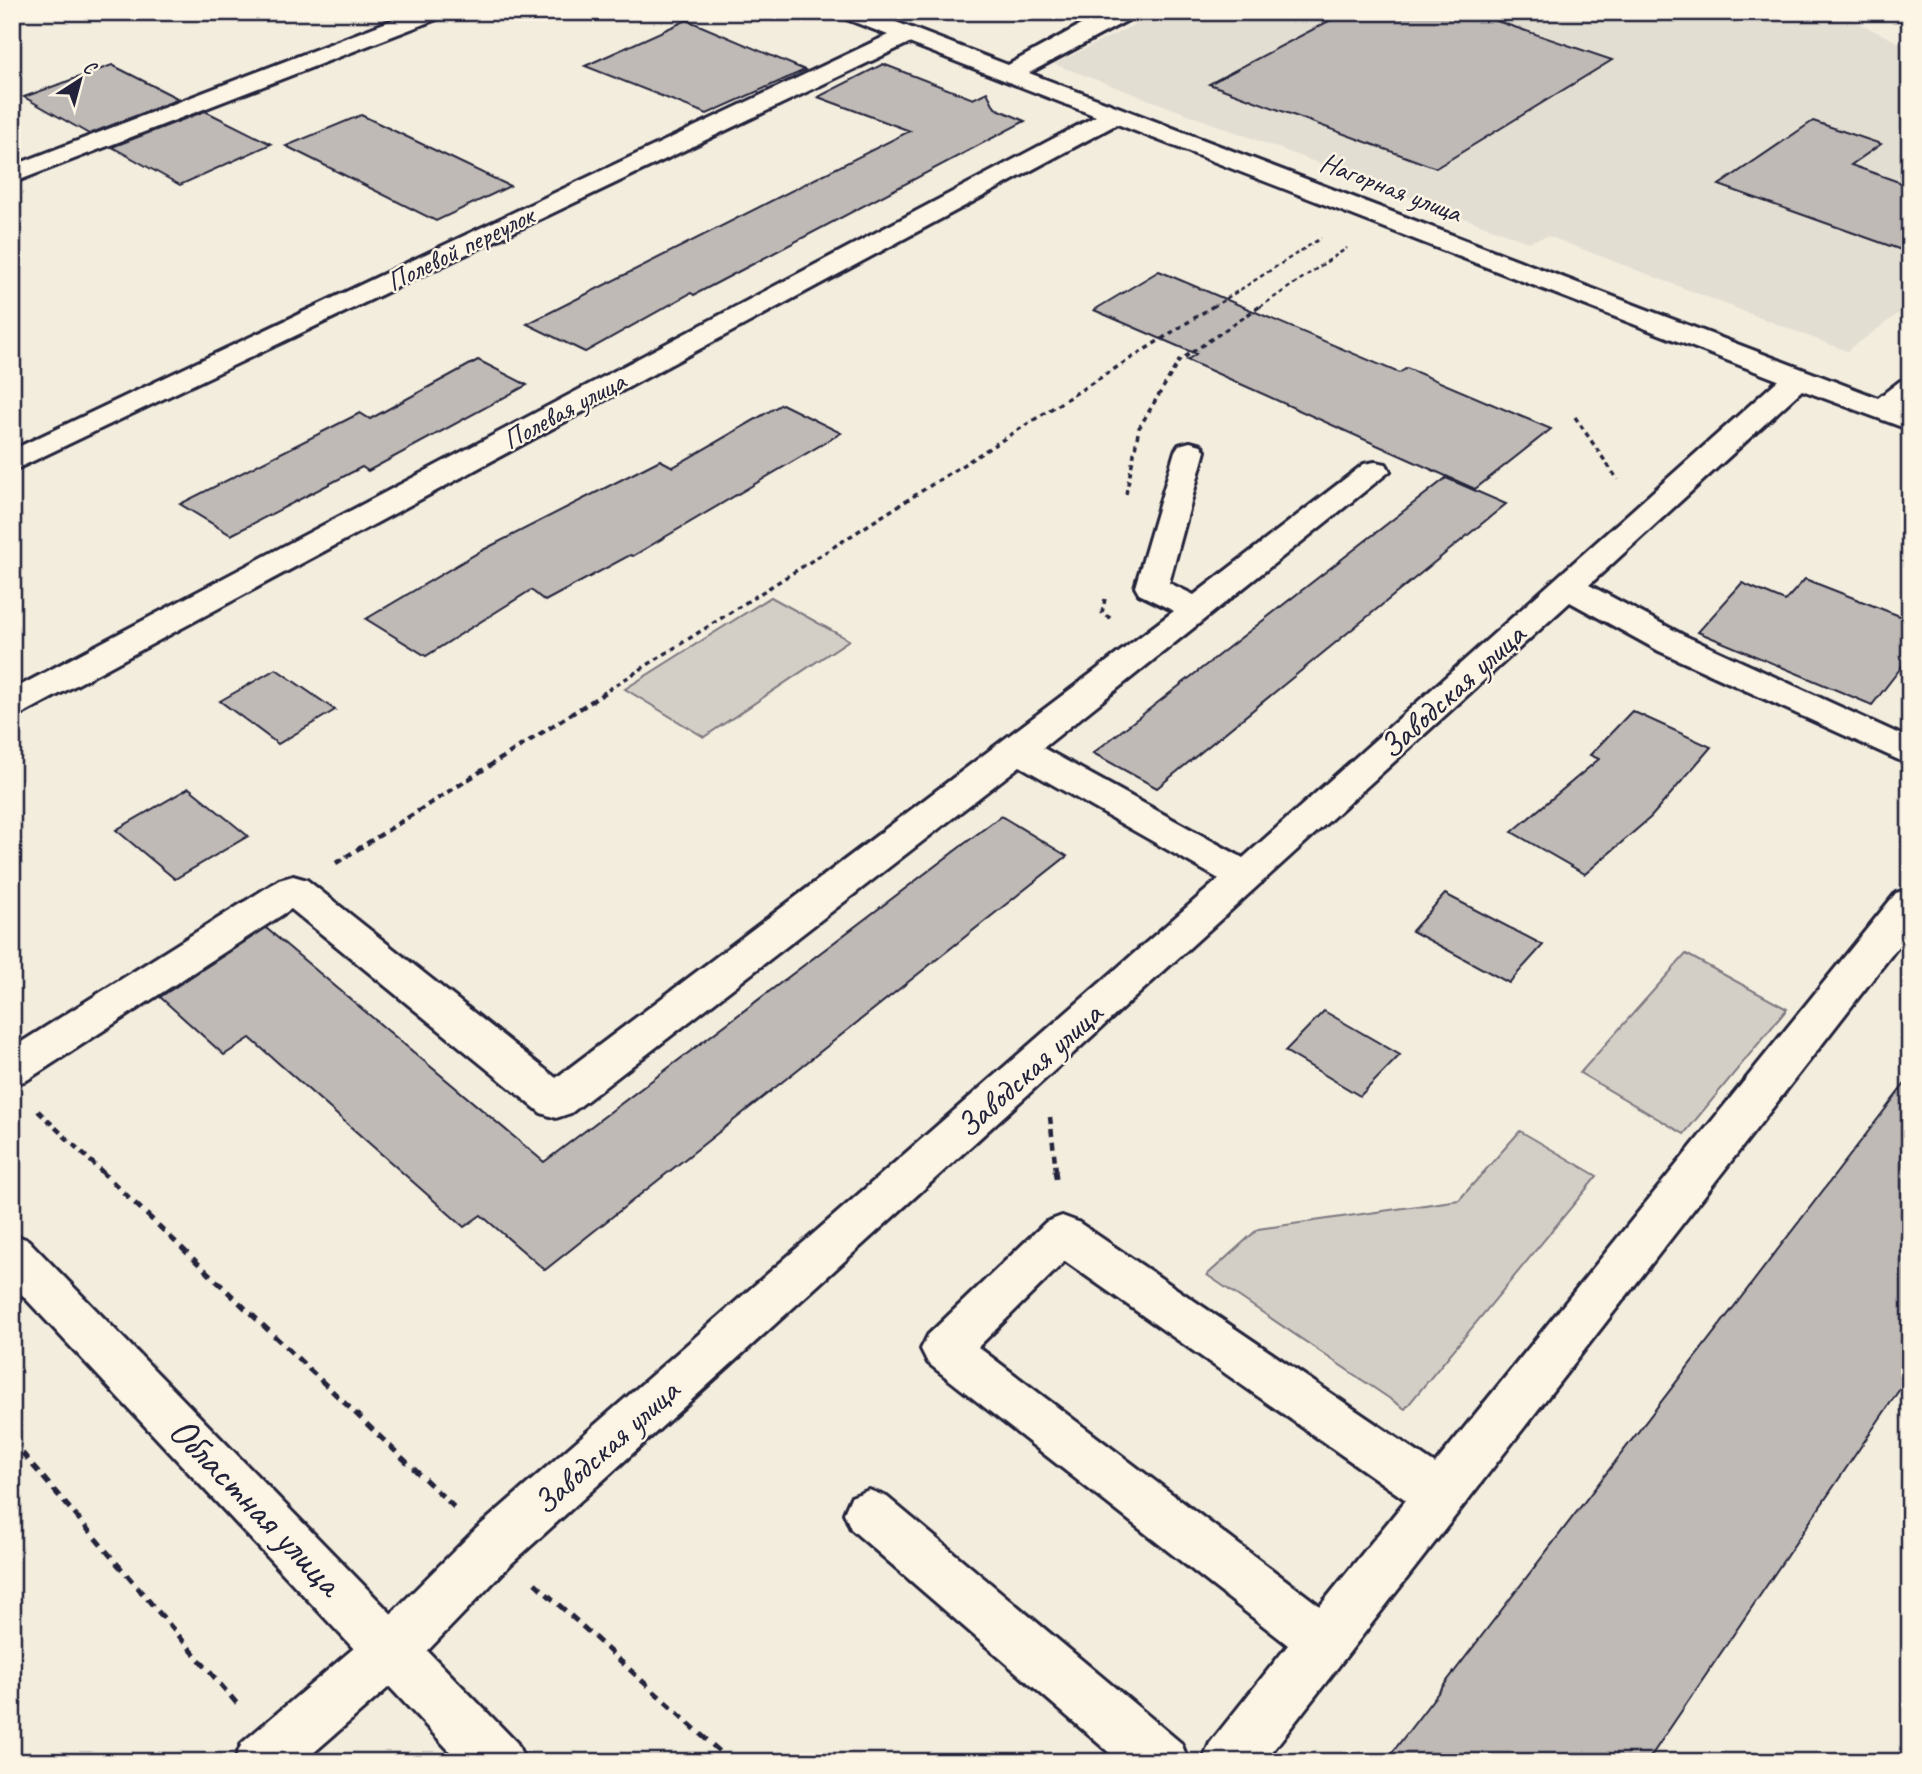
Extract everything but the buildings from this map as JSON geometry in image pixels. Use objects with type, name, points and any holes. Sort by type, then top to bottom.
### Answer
[{"type":"street","points":[[12,175],[434,12]]},
{"type":"street","name":"Нагорная улица","points":[[849,12],[1910,421]]},
{"type":"street","points":[[1009,74],[1120,15],[1115,12]]},
{"type":"street","name":"Полевой переулок","points":[[12,462],[907,35]]},
{"type":"street","name":"Полевая улица","points":[[12,705],[1115,115]]},
{"type":"street","name":"Заводская улица","points":[[269,1755],[394,1649],[495,1546],[1246,877],[1798,378]]},
{"type":"street","points":[[1882,410],[1910,387]]},
{"type":"street","points":[[1190,451],[1151,587],[1196,609]]},
{"type":"street","points":[[12,1069],[293,890],[556,1101],[1018,750],[1376,471]]},
{"type":"street","points":[[1567,587],[1671,643],[1910,753]]},
{"type":"street","points":[[1018,750],[1246,877]]},
{"type":"street","points":[[1229,1762],[1910,903]]},
{"type":"street","points":[[1324,1641],[945,1349],[1062,1235],[1440,1496]]},
{"type":"street","name":"Областная улица","points":[[12,1253],[394,1649],[498,1762]]},
{"type":"street","points":[[869,1513],[1162,1762]]},
{"type":"path","points":[[293,890],[1364,211]]},
{"type":"path","points":[[1575,417],[1644,518]]},
{"type":"path","points":[[1044,1057],[1062,1235]]},
{"type":"path","points":[[32,1106],[495,1546],[731,1762]]},
{"type":"path","points":[[12,1441],[269,1755]]},
{"type":"shaded area","points":[[1160,12],[1840,14],[1910,48],[1910,305],[1847,351],[1548,236],[1528,242],[1054,64]]},
{"type":"shaded area","points":[[771,597],[849,640],[704,737],[625,689]]},
{"type":"shaded area","points":[[1686,954],[1787,1009],[1684,1134],[1580,1073]]},
{"type":"shaded area","points":[[1520,1131],[1597,1176],[1405,1409],[1207,1275],[1258,1229],[1459,1200]]}]
